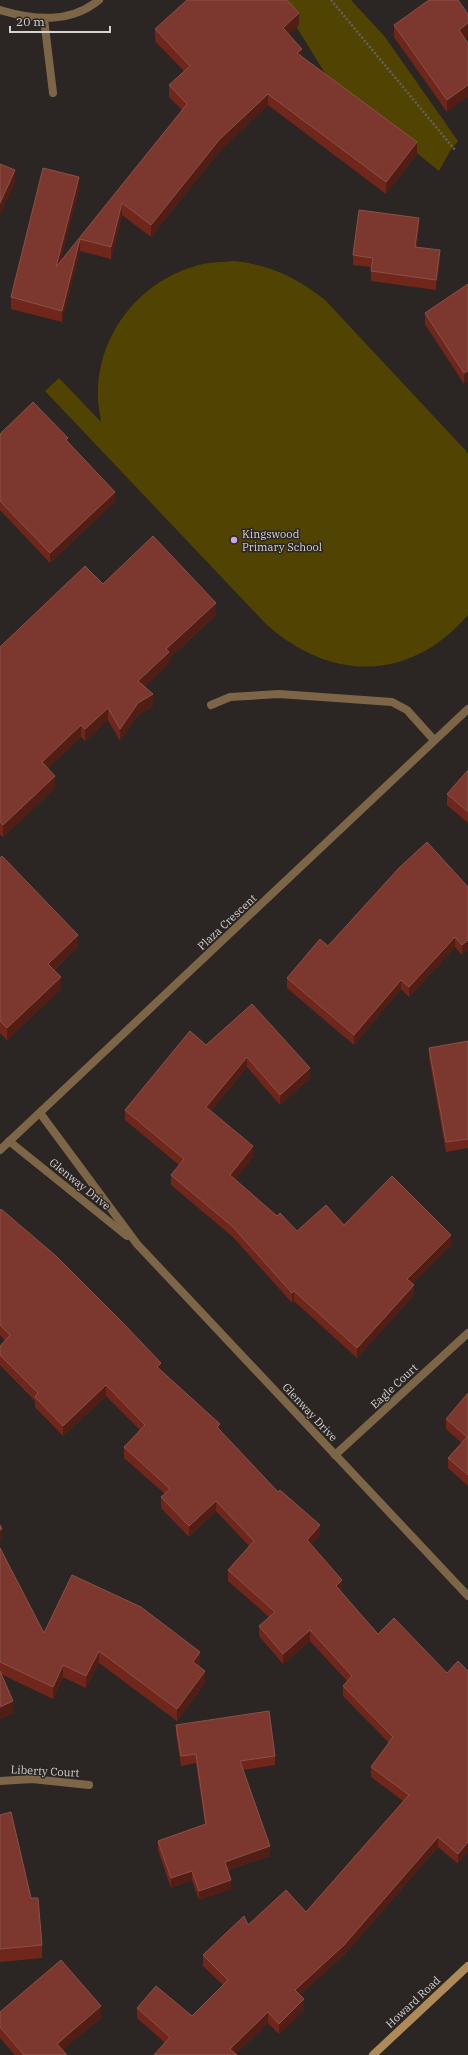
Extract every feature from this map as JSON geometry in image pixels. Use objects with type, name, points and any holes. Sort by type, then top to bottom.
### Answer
[{"type":"main road","name":"Howard Road","points":[[373,2055],[468,1966]]},
{"type":"street","points":[[0,10],[17,15],[44,19],[68,16],[89,8],[99,0]]},
{"type":"street","points":[[44,19],[53,92]]},
{"type":"street","points":[[211,705],[230,697],[279,694],[392,702],[407,710],[434,740]]},
{"type":"street","name":"Plaza Crescent","points":[[0,1150],[468,709]]},
{"type":"street","name":"Glenway Drive","points":[[40,1113],[136,1244],[468,1596]]},
{"type":"street","name":"Glenway Drive","points":[[9,1141],[136,1244]]},
{"type":"street","name":"Eagle Court","points":[[336,1455],[468,1333]]},
{"type":"street","name":"Liberty Court","points":[[0,1780],[32,1779],[89,1785]]},
{"type":"path","points":[[331,0],[455,150]]},
{"type":"shaded area","points":[[280,0],[351,0],[385,37],[458,141],[450,151],[439,171],[331,83]]},
{"type":"shaded area","points":[[235,261],[272,269],[294,279],[325,300],[468,453],[468,615],[445,637],[421,653],[396,663],[370,666],[344,665],[318,657],[292,644],[267,625],[45,391],[59,378],[101,422],[98,403],[100,370],[106,349],[115,329],[127,312],[142,296],[159,283],[178,272],[203,264]]},
{"type":"building","points":[[187,0],[287,0],[299,13],[283,28],[302,49],[297,53],[417,142],[386,182],[268,94],[219,140],[151,225],[122,203],[111,247],[80,239],[62,311],[11,297],[43,168],[79,177],[56,267],[187,104],[169,85],[190,66],[155,29]]},
{"type":"building","points":[[429,0],[458,0],[468,14],[468,23],[459,30],[468,43],[468,85],[447,100],[394,25]]},
{"type":"building","points":[[0,164],[15,170],[0,203]]},
{"type":"building","points":[[359,210],[419,218],[415,247],[440,250],[436,280],[371,271],[373,258],[353,255]]},
{"type":"building","points":[[468,284],[468,371],[464,373],[425,313]]},
{"type":"building","points":[[33,402],[68,438],[66,440],[115,492],[50,553],[0,501],[0,434]]},
{"type":"building","points":[[153,536],[216,603],[166,649],[169,652],[138,681],[153,694],[138,703],[120,729],[108,708],[85,729],[81,725],[42,762],[55,776],[3,825],[0,822],[0,647],[85,566],[103,584]]},
{"type":"building","points":[[468,770],[468,812],[447,794]]},
{"type":"building","points":[[427,842],[468,887],[468,940],[462,945],[455,937],[409,987],[401,980],[354,1035],[287,978],[320,939],[328,946],[399,868]]},
{"type":"building","points":[[2,856],[78,935],[48,964],[61,977],[7,1028],[0,1021],[0,858]]},
{"type":"building","points":[[252,1004],[310,1068],[280,1095],[247,1057],[206,1107],[253,1146],[230,1175],[277,1216],[280,1213],[297,1231],[326,1205],[344,1225],[392,1176],[451,1235],[407,1279],[414,1285],[357,1348],[294,1291],[292,1293],[233,1227],[171,1175],[184,1159],[125,1110],[190,1031],[206,1045]]},
{"type":"building","points":[[468,1041],[468,1139],[446,1142],[429,1048]]},
{"type":"building","points":[[1,1209],[56,1256],[123,1323],[161,1363],[157,1367],[220,1424],[217,1427],[278,1492],[280,1490],[320,1525],[307,1540],[342,1580],[336,1586],[378,1634],[394,1618],[447,1673],[458,1661],[468,1671],[468,1842],[458,1854],[438,1837],[344,1945],[295,1990],[304,1999],[279,2024],[268,2012],[230,2049],[237,2055],[154,2055],[170,2037],[137,2008],[156,1986],[192,2016],[228,1980],[203,1955],[244,1916],[248,1925],[286,1890],[306,1912],[409,1795],[371,1767],[393,1737],[343,1686],[352,1676],[310,1630],[283,1654],[259,1626],[275,1612],[228,1570],[254,1541],[216,1501],[189,1526],[161,1497],[170,1489],[124,1447],[145,1425],[106,1385],[63,1426],[35,1397],[38,1393],[0,1355],[0,1346],[10,1335],[0,1325]]},
{"type":"building","points":[[468,1393],[468,1475],[448,1458],[467,1437],[446,1419]]},
{"type":"building","points":[[0,1548],[44,1633],[72,1575],[141,1607],[200,1652],[193,1662],[205,1671],[177,1709],[99,1651],[86,1676],[63,1665],[53,1687],[0,1662]]},
{"type":"building","points":[[0,1671],[13,1701],[0,1707]]},
{"type":"building","points":[[269,1711],[275,1756],[240,1761],[270,1846],[225,1862],[231,1880],[199,1891],[192,1871],[171,1878],[158,1841],[206,1824],[196,1754],[181,1756],[176,1725]]},
{"type":"building","points":[[11,1812],[31,1898],[38,1898],[42,1945],[0,1949],[0,1815]]},
{"type":"building","points":[[61,1960],[101,2006],[57,2044],[67,2055],[24,2055],[0,2027],[0,2012]]},
{"type":"place","name":"Kingswood Primary School","points":[[234,540]]}]
